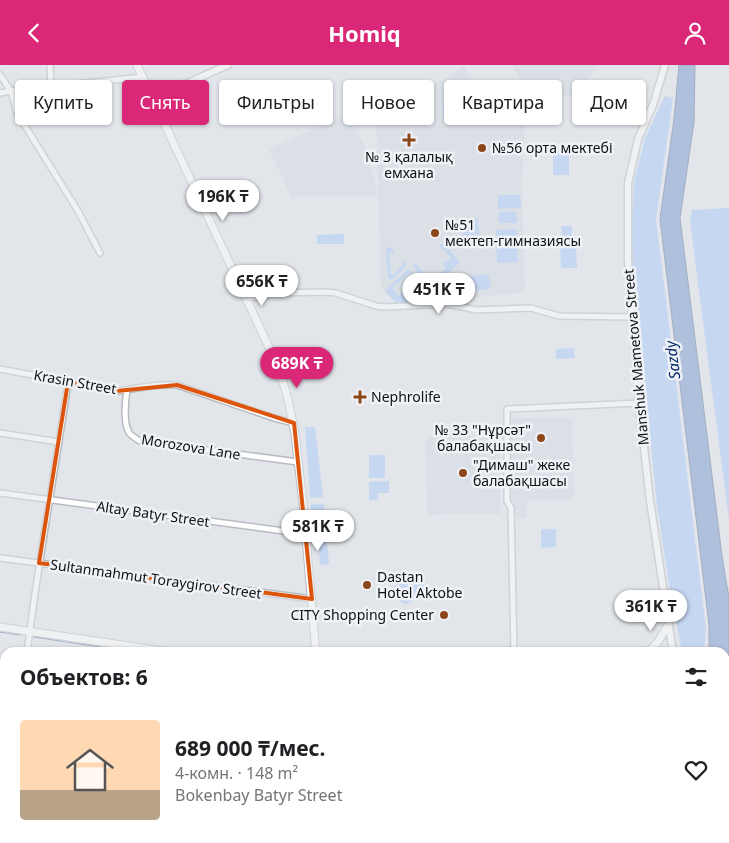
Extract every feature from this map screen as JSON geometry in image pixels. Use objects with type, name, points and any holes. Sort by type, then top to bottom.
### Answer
[{"type":"main road","points":[[137,65],[143,80]]},
{"type":"main road","points":[[164,125],[280,373],[287,395],[294,423],[316,647]]},
{"type":"main road","points":[[653,647],[668,624]]},
{"type":"main road","points":[[0,627],[134,647]]},
{"type":"street","points":[[50,65],[51,80]]},
{"type":"street","points":[[194,80],[228,65]]},
{"type":"street","name":"Manshuk Mametova Street","points":[[665,65],[653,105],[638,139],[628,183],[628,260],[639,403],[652,517],[672,647]]},
{"type":"street","points":[[0,75],[11,91],[17,113],[78,211],[100,253]]},
{"type":"street","points":[[112,80],[142,77]]},
{"type":"street","points":[[0,93],[15,91]]},
{"type":"street","points":[[246,299],[276,293],[325,292],[336,293],[384,307],[447,304],[477,310],[531,308],[559,316],[632,317]]},
{"type":"street","name":"Krasin Street","points":[[0,369],[117,391],[163,383],[177,385],[294,423]]},
{"type":"street","points":[[28,647],[68,382]]},
{"type":"street","name":"Morozova Lane","points":[[127,390],[125,399],[126,425],[129,433],[140,441],[298,463]]},
{"type":"street","points":[[514,647],[511,508],[507,501],[507,409],[639,403]]},
{"type":"street","points":[[0,433],[59,442]]},
{"type":"street","name":"Altay Batyr Street","points":[[0,493],[306,534]]},
{"type":"street","name":"Sultanmahmut Toraygirov Street","points":[[0,559],[312,599]]},
{"type":"highlighted area","points":[[68,382],[117,391],[177,385],[294,423],[312,599],[39,563]]},
{"type":"shaded area","points":[[512,65],[599,65],[587,80],[572,80],[572,95],[562,96],[562,80],[520,80]]},
{"type":"shaded area","points":[[679,65],[695,65],[694,122],[680,218],[722,556],[729,598],[729,647],[709,647],[709,625],[660,219],[674,119]]},
{"type":"shaded area","points":[[464,66],[471,80],[444,80],[444,125],[524,125],[522,192],[525,292],[464,299],[458,297],[396,303],[381,287],[376,125],[434,125],[434,84]]},
{"type":"shaded area","points":[[665,96],[673,98],[656,219],[706,629],[704,647],[681,647],[657,505],[633,266],[632,223],[634,182],[645,138]]},
{"type":"shaded area","points":[[443,101],[444,101],[444,120]]},
{"type":"shaded area","points":[[343,116],[343,125],[353,125],[368,152],[377,196],[291,197],[269,149],[322,125],[333,125],[333,120]]},
{"type":"shaded area","points":[[553,150],[569,150],[569,175],[553,175]]},
{"type":"shaded area","points":[[498,195],[520,195],[521,208],[498,209]]},
{"type":"shaded area","points":[[729,208],[729,520],[690,222],[692,210]]},
{"type":"shaded area","points":[[499,212],[516,212],[517,223],[499,223]]},
{"type":"shaded area","points":[[478,218],[480,247],[464,248],[461,219]]},
{"type":"shaded area","points":[[561,226],[572,226],[572,245],[576,245],[577,268],[561,268]]},
{"type":"shaded area","points":[[517,229],[518,262],[497,263],[496,230]]},
{"type":"shaded area","points":[[344,234],[344,244],[317,244],[317,235]]},
{"type":"shaded area","points":[[439,245],[445,245],[459,261],[444,277],[439,274],[446,268],[443,264],[451,258]]},
{"type":"shaded area","points":[[389,246],[394,252],[393,254],[389,253],[391,274],[394,274],[403,265],[401,263],[403,261],[406,265],[391,280],[388,277],[386,250]]},
{"type":"shaded area","points":[[415,263],[428,278],[432,275],[436,280],[435,286],[430,285],[414,268],[413,265]]},
{"type":"shaded area","points":[[407,270],[413,272],[409,273],[392,288],[399,296],[416,281],[412,275],[414,274],[422,282],[420,284],[418,282],[412,287],[420,296],[427,297],[429,294],[422,286],[424,284],[432,292],[443,282],[445,284],[437,291],[441,295],[441,299],[396,303],[385,291]]},
{"type":"shaded area","points":[[486,274],[489,277],[491,286],[488,289],[464,292],[460,289],[459,280],[461,278]]},
{"type":"shaded area","points":[[574,348],[575,358],[556,359],[556,349]]},
{"type":"shaded area","name":"№ 33 \"Нұрсәт\" балабақшасы","points":[[510,418],[572,418],[574,499],[527,500],[526,518],[515,519],[511,500]]},
{"type":"shaded area","points":[[305,427],[315,427],[323,497],[310,498]]},
{"type":"shaded area","name":"\"Димаш\" жеке балабақшасы","points":[[499,435],[500,514],[427,515],[426,437]]},
{"type":"shaded area","points":[[369,455],[385,455],[385,478],[369,478]]},
{"type":"shaded area","points":[[389,481],[389,493],[378,493],[378,500],[369,500],[369,482]]},
{"type":"shaded area","points":[[311,504],[324,504],[329,564],[320,565],[317,524],[312,524]]},
{"type":"shaded area","points":[[541,529],[556,529],[556,547],[541,548]]},
{"type":"shaded area","points":[[424,577],[425,589],[418,597],[407,603],[400,601],[396,578]]},
{"type":"waterway","points":[[0,632],[20,635]]},
{"type":"waterway","points":[[34,637],[100,647]]},
{"type":"place","name":"№ 3 қалалық емхана","points":[[409,140]]},
{"type":"place","name":"№56 орта мектебі","points":[[482,148]]},
{"type":"place","name":"№51 мектеп-гимназиясы","points":[[435,233]]},
{"type":"place","name":"Nephrolife","points":[[360,397]]},
{"type":"place","name":"№ 33 \"Нұрсәт\" балабақшасы","points":[[541,438]]},
{"type":"place","name":"\"Димаш\" жеке балабақшасы","points":[[463,473]]},
{"type":"place","name":"Dastan Hotel Aktobe","points":[[367,585]]},
{"type":"place","name":"CITY Shopping Center","points":[[444,615]]},
{"type":"water label","name":"Sazdy","points":[[673,360]]}]
